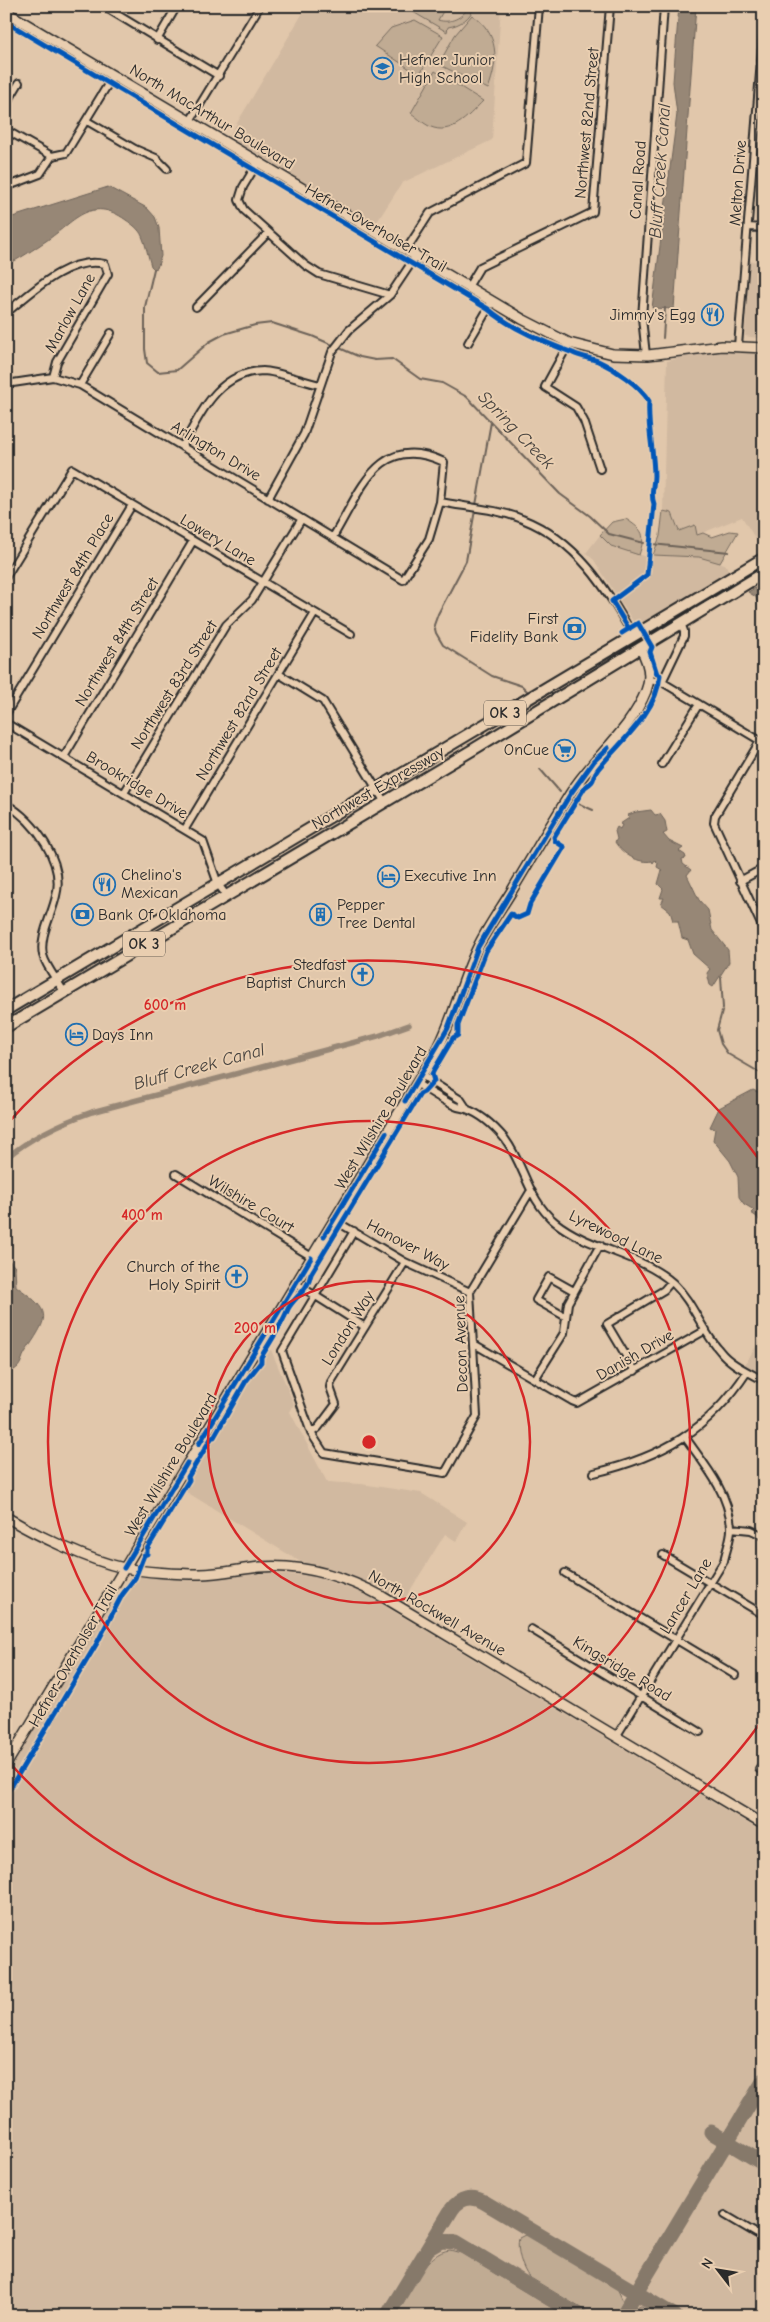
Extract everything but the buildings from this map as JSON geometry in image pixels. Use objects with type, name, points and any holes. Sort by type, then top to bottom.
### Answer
[{"type":"highway","name":"Northwest Expressway","points":[[6,1025],[118,944],[316,841],[423,761],[764,558]]},
{"type":"highway","name":"Northwest Expressway","points":[[6,1010],[60,986],[156,937],[289,842],[380,795],[640,648],[764,573]]},
{"type":"highway","points":[[633,636],[640,648]]},
{"type":"main road","name":"North MacArthur Boulevard","points":[[9,11],[113,76],[544,332],[569,343],[613,354],[646,355],[738,346],[764,348]]},
{"type":"main road","name":"West Wilshire Boulevard","points":[[6,1765],[419,1079],[448,1028],[478,947],[570,792],[594,761],[612,743],[641,702],[648,680],[646,660],[640,648]]},
{"type":"main road","name":"North Rockwell Avenue","points":[[6,1517],[73,1550],[124,1568],[201,1574],[263,1567],[295,1568],[345,1579],[383,1597],[764,1825]]},
{"type":"street","points":[[103,6],[219,76]]},
{"type":"street","points":[[158,40],[177,6]]},
{"type":"street","points":[[190,121],[260,6]]},
{"type":"street","points":[[406,250],[430,213],[526,163],[539,6]]},
{"type":"street","name":"Northwest 82nd Street","points":[[468,287],[480,267],[593,212],[610,6]]},
{"type":"street","name":"Canal Road","points":[[646,355],[642,318],[664,6]]},
{"type":"street","name":"Melton Drive","points":[[738,346],[764,22]]},
{"type":"street","points":[[6,130],[52,156],[66,153],[113,76]]},
{"type":"street","points":[[6,106],[19,83]]},
{"type":"street","points":[[87,121],[135,149],[156,158],[167,169]]},
{"type":"street","points":[[6,187],[40,174],[52,156]]},
{"type":"street","points":[[258,162],[243,187],[239,200],[244,210],[298,260],[319,274],[390,296]]},
{"type":"street","points":[[748,227],[764,228]]},
{"type":"street","points":[[196,307],[268,233]]},
{"type":"street","points":[[268,499],[304,434],[332,352],[349,330],[390,296],[416,256]]},
{"type":"street","name":"Marlow Lane","points":[[6,313],[52,276],[91,260],[105,264],[108,274],[57,362],[53,377]]},
{"type":"street","points":[[468,343],[492,302]]},
{"type":"street","points":[[80,385],[111,333]]},
{"type":"street","points":[[569,343],[545,386],[576,407],[584,421],[600,470]]},
{"type":"street","points":[[182,447],[211,397],[232,379],[263,371],[320,385]]},
{"type":"street","name":"Arlington Drive","points":[[6,384],[53,377],[80,385],[403,580],[429,539],[440,502]]},
{"type":"street","points":[[333,537],[373,471],[384,460],[396,455],[407,454],[434,457],[444,462],[440,502],[522,518],[568,546],[597,578],[633,636]]},
{"type":"street","name":"Lowery Lane","points":[[6,577],[72,469],[351,634]]},
{"type":"street","name":"Northwest 84th Place","points":[[6,714],[132,505]]},
{"type":"street","name":"Northwest 83rd Street","points":[[124,792],[226,625],[248,605],[301,520]]},
{"type":"street","name":"Northwest 84th Street","points":[[64,757],[193,541]]},
{"type":"street","name":"Northwest 82nd Street","points":[[185,829],[316,613]]},
{"type":"street","points":[[662,682],[685,633],[680,623]]},
{"type":"street","points":[[279,674],[323,702],[380,795]]},
{"type":"street","points":[[648,680],[662,682],[762,742],[714,819],[715,826],[764,931]]},
{"type":"street","points":[[662,764],[699,704]]},
{"type":"street","name":"Brookridge Drive","points":[[6,722],[203,841],[222,889]]},
{"type":"street","points":[[6,804],[27,821],[53,858],[58,878],[57,895],[44,934],[43,956],[60,986]]},
{"type":"street","points":[[740,881],[764,868]]},
{"type":"street","name":"Lyrewood Lane","points":[[419,1079],[457,1107],[467,1109],[484,1119],[504,1138],[518,1162],[530,1192],[541,1208],[561,1227],[640,1262],[671,1282],[690,1302],[724,1356],[764,1381]]},
{"type":"street","name":"Wilshire Court","points":[[176,1174],[312,1257]]},
{"type":"street","name":"Decon Avenue","points":[[311,1433],[324,1453],[445,1473],[477,1416],[470,1292],[530,1192]]},
{"type":"street","name":"Hanover Way","points":[[334,1220],[405,1262],[470,1292]]},
{"type":"street","points":[[311,1433],[282,1351],[354,1231]]},
{"type":"street","points":[[474,1344],[535,1379],[564,1333],[568,1303],[600,1245]]},
{"type":"street","name":"London Way","points":[[311,1433],[318,1428],[336,1404],[330,1387],[331,1382],[405,1262]]},
{"type":"street","points":[[566,1317],[536,1300],[550,1277],[574,1291]]},
{"type":"street","points":[[635,1371],[607,1324],[664,1290],[671,1282]]},
{"type":"street","points":[[295,1283],[365,1327]]},
{"type":"street","name":"Danish Drive","points":[[535,1379],[577,1403],[706,1330]]},
{"type":"street","points":[[594,1473],[644,1459],[685,1437],[719,1410],[747,1372]]},
{"type":"street","name":"Lancer Lane","points":[[616,1737],[724,1561],[731,1528],[727,1505],[719,1485],[685,1437]]},
{"type":"street","points":[[731,1528],[751,1530],[764,1536]]},
{"type":"street","points":[[663,1555],[764,1615]]},
{"type":"street","points":[[565,1573],[735,1675]]},
{"type":"street","name":"Kingsridge Road","points":[[530,1629],[700,1732]]},
{"type":"street","points":[[764,1762],[760,1769],[764,1771]]},
{"type":"street","points":[[725,2215],[764,2238]]},
{"type":"shaded area","name":"Hefner Junior High School","points":[[307,6],[501,6],[492,140],[402,183],[375,225],[228,138]]},
{"type":"shaded area","points":[[403,6],[446,6],[438,20],[447,21],[460,17],[469,6],[475,6],[468,17],[457,25],[448,27],[447,32]]},
{"type":"shaded area","points":[[679,6],[696,6],[674,309],[652,308],[677,114],[673,82]]},
{"type":"shaded area","points":[[472,15],[487,30],[494,48],[494,68],[488,89],[442,66],[441,60],[455,35]]},
{"type":"shaded area","points":[[415,20],[443,36],[419,75],[375,46],[391,28]]},
{"type":"shaded area","points":[[435,71],[483,101],[462,121],[448,128],[431,127],[411,113]]},
{"type":"shaded area","points":[[108,187],[147,208],[155,217],[159,228],[161,256],[157,268],[154,269],[151,266],[141,233],[113,213],[102,210],[92,210],[83,214],[22,257],[6,265],[6,219]]},
{"type":"shaded area","points":[[749,261],[764,262],[764,339],[745,336]]},
{"type":"shaded area","points":[[733,351],[764,355],[763,551],[742,517],[697,535],[679,531],[672,513],[663,511],[667,361],[683,357]]},
{"type":"shaded area","points":[[663,511],[672,513],[679,531],[695,525],[697,535],[703,533],[712,537],[730,531],[738,532],[720,563],[699,557],[653,555],[660,536]]},
{"type":"shaded area","points":[[626,519],[637,527],[642,534],[643,538],[639,555],[611,546],[600,535],[612,522]]},
{"type":"shaded area","points":[[600,535],[611,546],[644,556],[676,555],[699,557],[725,564],[729,571],[642,624],[633,621],[594,560],[586,553]]},
{"type":"shaded area","points":[[764,583],[764,600],[757,602],[756,597],[748,592]]},
{"type":"shaded area","points":[[651,810],[655,815],[660,814],[665,821],[667,832],[663,834],[669,841],[683,848],[679,851],[686,858],[682,859],[683,864],[691,870],[687,875],[699,900],[708,910],[712,930],[728,950],[729,962],[713,987],[710,985],[707,973],[710,969],[693,954],[688,940],[682,938],[678,921],[673,921],[670,911],[661,904],[664,898],[660,898],[663,889],[658,884],[662,870],[657,867],[658,863],[655,860],[653,863],[652,861],[647,862],[631,857],[615,842],[617,839],[615,831],[617,827],[620,829],[622,825],[620,824],[629,818],[628,815]]},
{"type":"shaded area","points":[[753,1090],[760,1093],[764,1099],[764,1228],[757,1217],[751,1213],[754,1210],[744,1204],[739,1197],[738,1177],[730,1161],[713,1140],[715,1129],[710,1127],[719,1108]]},
{"type":"shaded area","points":[[6,1257],[15,1267],[16,1286],[36,1302],[44,1315],[40,1329],[20,1364],[14,1370],[6,1365]]},
{"type":"shaded area","points":[[764,1333],[764,1377],[744,1366]]},
{"type":"shaded area","points":[[265,1346],[271,1350],[294,1404],[290,1412],[327,1482],[361,1484],[421,1493],[467,1522],[456,1541],[445,1534],[403,1602],[357,1578],[325,1567],[304,1564],[180,1488]]},
{"type":"shaded area","points":[[266,1573],[312,1576],[363,1593],[764,1833],[764,2316],[6,2316],[6,1777],[85,1645],[130,1576],[189,1580]]},
{"type":"shaded area","points":[[525,2235],[530,2236],[617,2288],[623,2301],[615,2315],[594,2316],[529,2277],[522,2264],[518,2247],[519,2238]]},
{"type":"shaded area","points":[[450,2250],[461,2253],[565,2316],[398,2316],[400,2308],[427,2264],[441,2252]]},
{"type":"shaded area","points":[[641,2306],[650,2308],[663,2316],[629,2316],[636,2308]]},
{"type":"waterway","name":"Spring Creek","points":[[154,269],[145,307],[145,349],[147,363],[158,372],[177,370],[209,342],[224,334],[255,325],[272,323],[312,336],[360,357],[375,360],[392,359],[420,379],[442,383],[467,397],[560,494],[590,516],[609,534],[644,543]]},
{"type":"waterway","name":"Bluff Creek Canal","points":[[663,338],[665,308]]},
{"type":"waterway","points":[[476,505],[491,422]]},
{"type":"waterway","points":[[475,510],[466,561],[438,614],[434,625],[436,633],[443,645],[492,676],[522,686],[527,691]]},
{"type":"waterway","name":"Spring Creek","points":[[652,544],[729,552]]},
{"type":"waterway","points":[[540,769],[560,792]]},
{"type":"waterway","points":[[577,803],[593,810]]},
{"type":"waterway","points":[[721,977],[723,1008],[717,1030],[721,1044],[728,1054],[764,1075]]},
{"type":"waterway","name":"Bluff Creek Canal","points":[[6,1158],[26,1143],[47,1131],[92,1112],[378,1036],[409,1025]]},
{"type":"waterway","points":[[758,1092],[764,1082]]},
{"type":"taxiway","points":[[622,2316],[764,2080]]},
{"type":"taxiway","points":[[711,2132],[764,2164]]},
{"type":"taxiway","points":[[387,2316],[452,2209],[462,2200],[471,2198],[484,2202],[675,2316]]},
{"type":"taxiway","points":[[429,2248],[441,2241],[456,2242],[579,2316]]},
{"type":"cycle path","name":"Hefner-Overholser Trail","points":[[6,22],[488,309],[507,323],[579,356],[598,361],[612,368],[633,383],[649,401],[654,467],[652,494],[654,504],[647,575],[612,601],[629,629]]},
{"type":"cycle path","name":"Hefner-Overholser Trail","points":[[6,1795],[97,1643],[122,1595],[135,1578],[144,1555],[147,1554],[147,1549],[189,1480],[188,1477],[212,1437],[214,1437],[246,1381],[261,1362],[261,1357],[288,1309],[307,1285],[311,1274],[420,1094],[434,1081],[432,1074],[434,1070],[453,1038],[458,1035],[458,1025],[486,951],[511,914],[518,918],[527,914],[530,904],[564,847],[555,841],[554,837],[585,787],[593,781],[598,769],[636,726],[652,702],[660,675],[657,674],[650,652],[652,647],[638,623],[622,633]]},
{"type":"cycle path","points":[[405,1101],[448,1028],[478,947],[571,793],[594,761],[608,748]]},
{"type":"cycle path","points":[[324,1236],[386,1133]]},
{"type":"cycle path","points":[[199,1444],[311,1258]]},
{"type":"cycle path","points":[[124,1568],[187,1463]]},
{"type":"place","name":"Hefner Junior High School","points":[[383,69]]},
{"type":"place","name":"Jimmy's Egg","points":[[712,315]]},
{"type":"place","name":"First Fidelity Bank","points":[[574,628]]},
{"type":"place","name":"OnCue","points":[[565,750]]},
{"type":"place","name":"Executive Inn","points":[[388,876]]},
{"type":"place","name":"Chelino's Mexican","points":[[105,884]]},
{"type":"place","name":"Pepper Tree Dental","points":[[321,914]]},
{"type":"place","name":"Bank Of Oklahoma","points":[[82,915]]},
{"type":"place","name":"Stedfast Baptist Church","points":[[362,974]]},
{"type":"place","name":"Days Inn","points":[[76,1035]]},
{"type":"place","name":"Church of the Holy Spirit","points":[[236,1276]]}]
